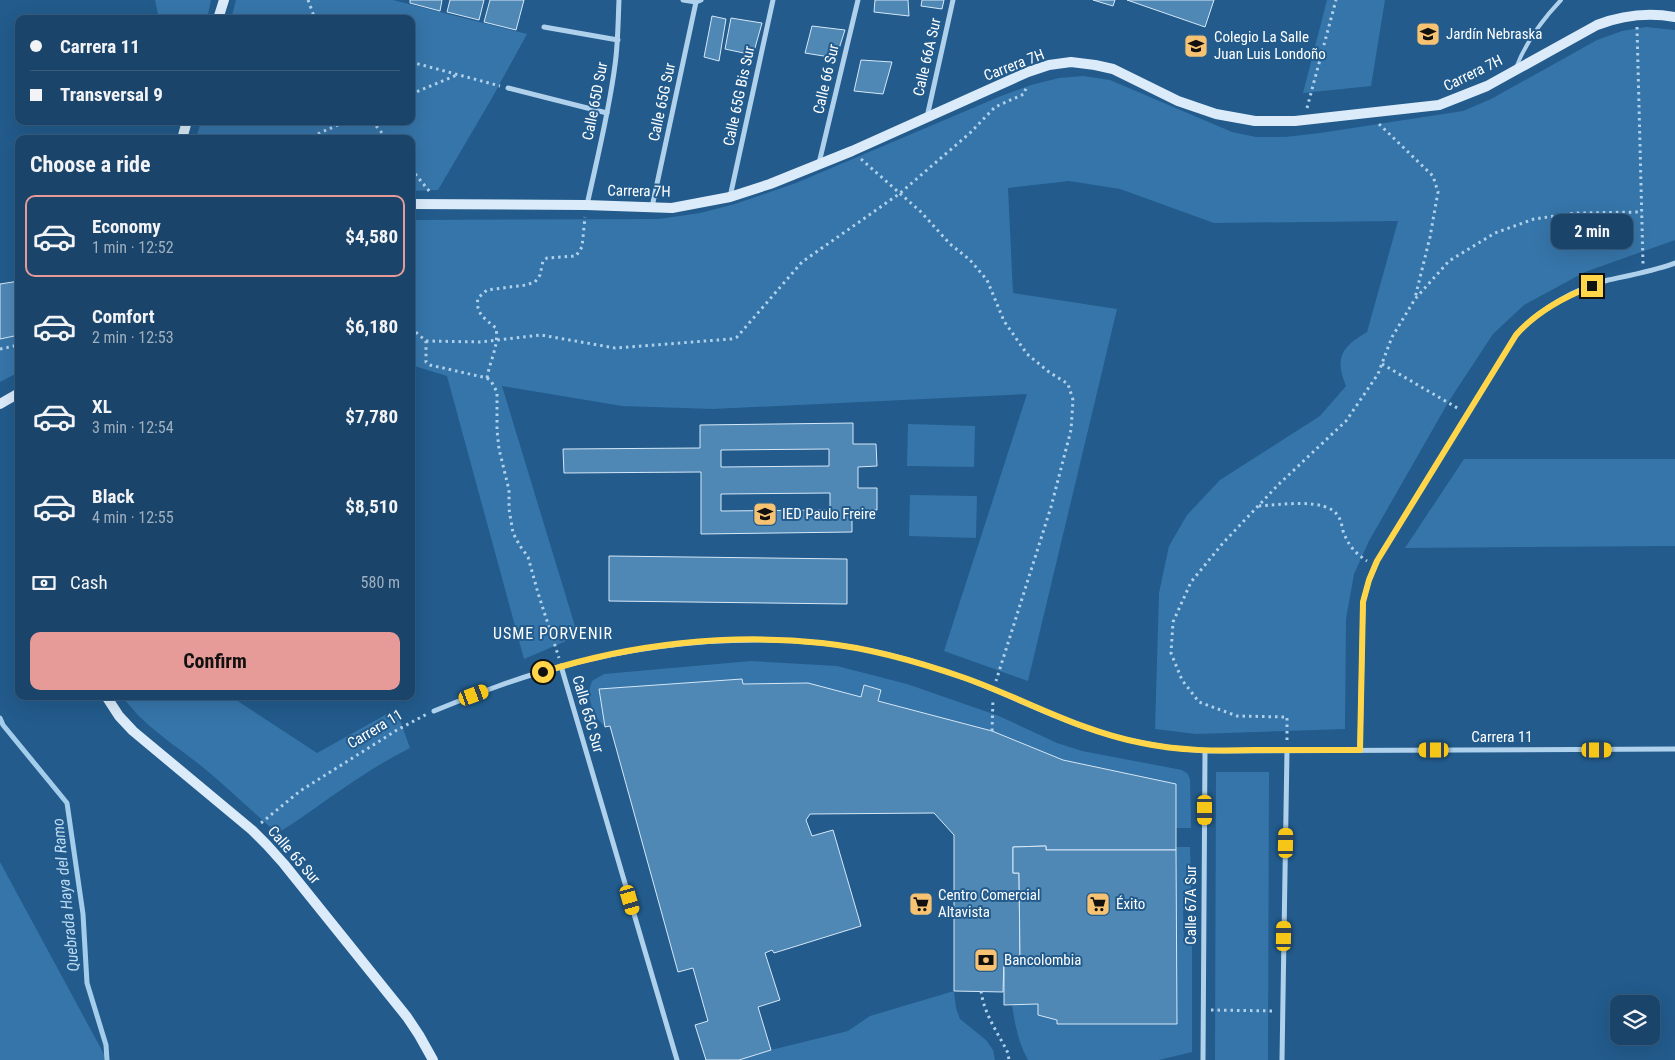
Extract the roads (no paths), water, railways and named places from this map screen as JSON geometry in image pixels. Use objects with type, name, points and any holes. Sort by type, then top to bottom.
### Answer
[{"type":"street","points":[[219,15],[224,0]]},
{"type":"street","name":"Calle 65D Sur","points":[[586,205],[607,112],[618,40],[619,0]]},
{"type":"street","points":[[683,0],[698,1]]},
{"type":"street","name":"Calle 65G Bis Sur","points":[[730,197],[773,0]]},
{"type":"street","name":"Calle 66 Sur","points":[[819,164],[858,0]]},
{"type":"street","name":"Calle 66A Sur","points":[[926,119],[953,0]]},
{"type":"street","name":"Calle 65G Sur","points":[[652,208],[698,1]]},
{"type":"street","name":"Carrera 7H","points":[[415,204],[586,205],[652,208],[686,206],[730,197],[770,184],[852,151],[1028,72],[1049,65],[1071,62],[1113,69],[1178,101],[1216,114],[1255,121],[1304,120],[1439,106],[1487,86],[1597,25],[1623,16],[1636,14],[1675,17]]},
{"type":"street","points":[[544,27],[618,40]]},
{"type":"street","points":[[508,88],[607,112]]},
{"type":"street","points":[[1360,750],[1363,602],[1369,580],[1375,567],[1516,335],[1534,316],[1578,292],[1606,281],[1643,273],[1675,263]]},
{"type":"street","points":[[0,404],[15,395]]},
{"type":"street","name":"Carrera 11","points":[[434,711],[498,686],[597,657],[661,646],[726,640],[791,641],[823,643],[887,655],[951,673],[1100,732],[1141,743],[1177,749],[1675,749]]},
{"type":"street","name":"Calle 65C Sur","points":[[561,666],[677,1060]]},
{"type":"street","name":"Calle 65 Sur","points":[[109,700],[119,716],[133,731],[252,830],[284,864],[407,1017],[420,1035],[433,1060]]},
{"type":"street","name":"Calle 67A Sur","points":[[1202,1060],[1205,750]]},
{"type":"street","points":[[1282,1060],[1287,750]]},
{"type":"lane","points":[[1515,70],[1530,38],[1561,0]]},
{"type":"waterway","name":"Quebrada Haya del Ramo","points":[[0,718],[3,725],[67,803],[83,914],[87,983],[106,1045],[107,1060]]},
{"type":"place","name":"Jardín Nebraska","points":[[1428,34]]},
{"type":"place","name":"Colegio La Salle Juan Luis Londoño","points":[[1196,46]]},
{"type":"place","name":"IED Paulo Freire","points":[[765,514]]},
{"type":"place","name":"Centro Comercial Altavista","points":[[921,904]]},
{"type":"place","name":"Éxito","points":[[1098,904]]},
{"type":"place","name":"Bancolombia","points":[[986,960]]},
{"type":"district","name":"USME PORVENIR","points":[[553,633]]}]
